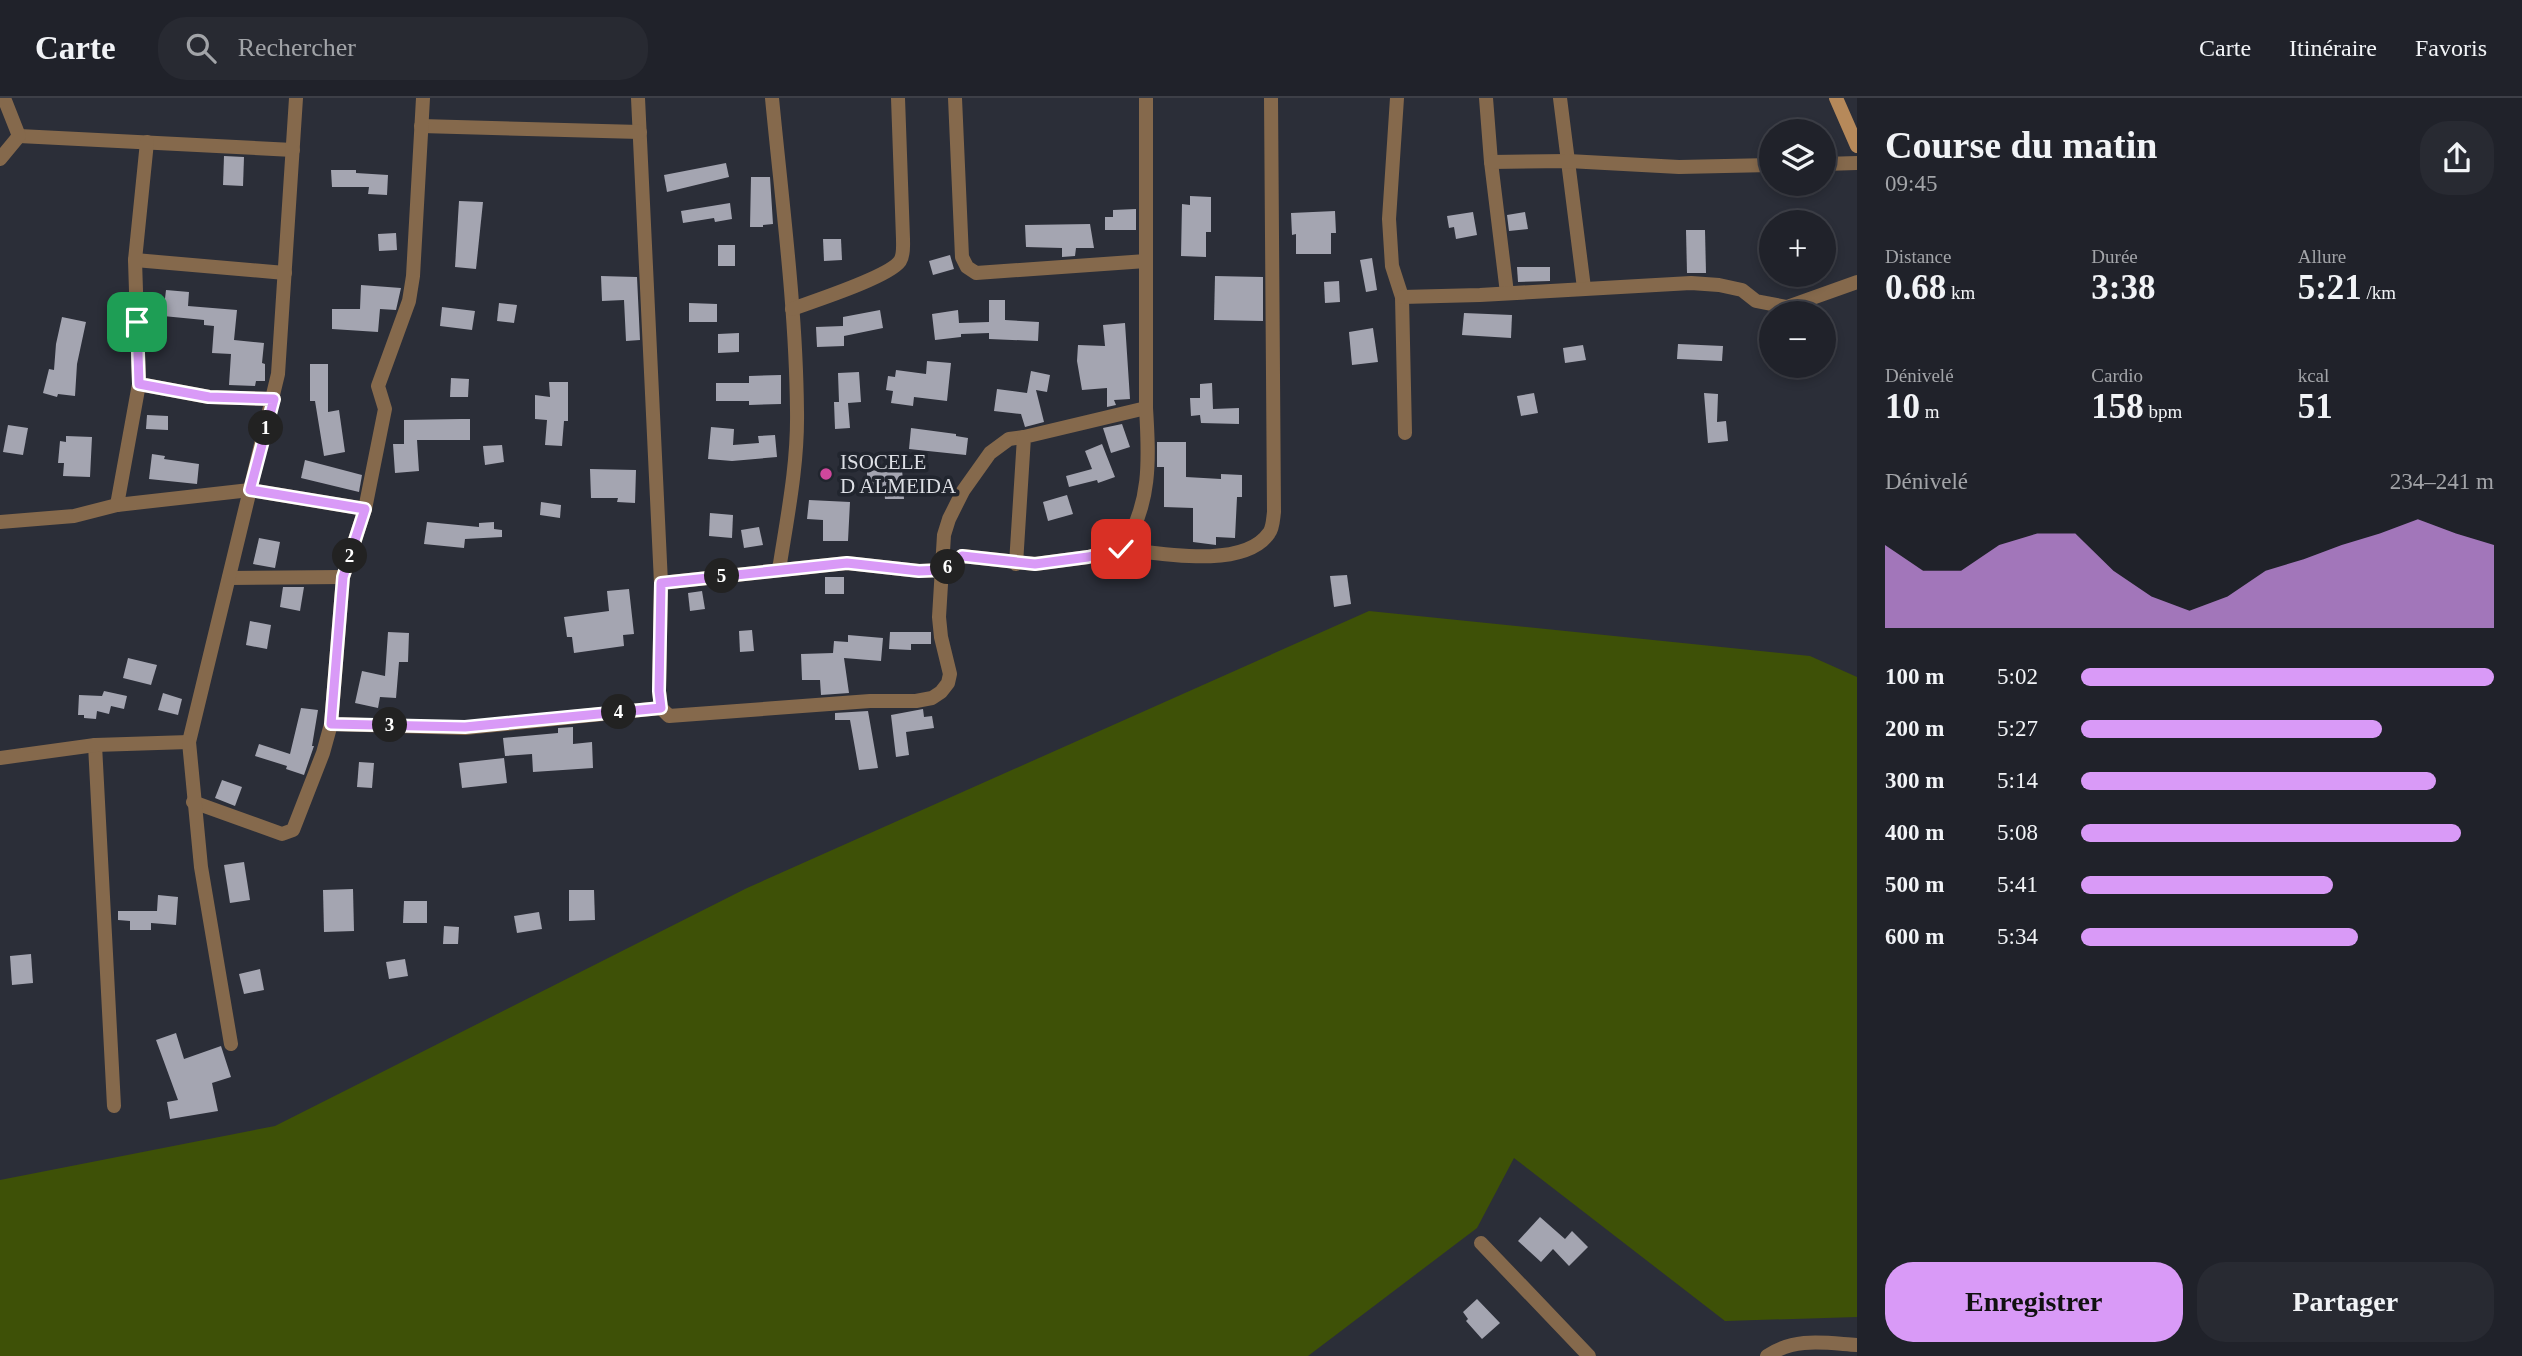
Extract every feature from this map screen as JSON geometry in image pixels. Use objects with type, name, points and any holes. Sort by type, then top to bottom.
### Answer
[{"type":"main road","points":[[1836,98],[1857,146]]},
{"type":"street","points":[[4,98],[19,136]]},
{"type":"street","points":[[231,1044],[201,867],[189,742],[274,399],[278,374],[296,98]]},
{"type":"street","points":[[193,802],[287,834],[293,830],[323,753],[331,724],[343,577],[365,509],[384,409],[378,386],[409,301],[423,98]]},
{"type":"street","points":[[638,98],[661,583],[659,691],[661,708],[669,716],[932,698],[942,692],[950,674],[939,617],[944,535],[963,491],[990,453],[1009,439],[1146,408]]},
{"type":"street","points":[[772,98],[792,309],[797,413],[796,452],[779,570]]},
{"type":"street","points":[[792,309],[851,287],[894,267],[902,258],[898,98]]},
{"type":"street","points":[[955,98],[961,244],[962,257],[967,267],[976,273],[1002,273],[1146,261]]},
{"type":"street","points":[[1121,549],[1132,535],[1140,515],[1147,484],[1146,98]]},
{"type":"street","points":[[661,583],[847,563],[919,571],[943,570],[962,556],[1016,564],[1058,562],[1121,549],[1202,558],[1260,543],[1271,531],[1274,512],[1271,98]]},
{"type":"street","points":[[1397,98],[1389,219],[1392,266],[1402,297],[1405,433]]},
{"type":"street","points":[[1486,98],[1490,162],[1507,293]]},
{"type":"street","points":[[1560,98],[1584,288]]},
{"type":"street","points":[[421,126],[640,132]]},
{"type":"street","points":[[19,136],[293,150]]},
{"type":"street","points":[[0,159],[19,136]]},
{"type":"street","points":[[117,505],[139,384],[135,260],[147,142]]},
{"type":"street","points":[[1490,162],[1568,161],[1679,167],[1759,165]]},
{"type":"street","points":[[1836,164],[1857,163]]},
{"type":"street","points":[[135,260],[285,273]]},
{"type":"street","points":[[1402,297],[1691,283],[1742,290],[1756,300],[1787,307],[1857,282]]},
{"type":"street","points":[[139,384],[209,397],[274,399]]},
{"type":"street","points":[[1016,564],[1024,437]]},
{"type":"street","points":[[0,522],[74,516],[117,505],[250,490],[365,509]]},
{"type":"street","points":[[229,578],[343,577]]},
{"type":"street","points":[[331,724],[465,727],[661,708]]},
{"type":"street","points":[[0,758],[95,745],[189,742]]},
{"type":"street","points":[[95,745],[114,1106]]},
{"type":"street","points":[[1481,1243],[1589,1356]]},
{"type":"street","points":[[1767,1356],[1785,1346],[1807,1341],[1857,1345]]},
{"type":"green space","points":[[1369,611],[1810,656],[1857,677],[1857,1317],[1725,1321],[1514,1158],[1477,1228],[1308,1356],[0,1356],[0,1180],[275,1126],[747,888]]},
{"type":"building","points":[[224,156],[244,157],[243,186],[223,185]]},
{"type":"building","points":[[726,163],[729,177],[667,192],[664,175]]},
{"type":"building","points":[[331,170],[356,170],[356,173],[388,175],[387,195],[368,194],[369,187],[332,187]]},
{"type":"building","points":[[751,177],[770,177],[773,224],[750,227]]},
{"type":"building","points":[[1190,196],[1211,197],[1211,232],[1206,232],[1206,257],[1181,256],[1182,204],[1190,205]]},
{"type":"building","points":[[459,201],[483,202],[476,269],[455,267]]},
{"type":"building","points":[[730,203],[732,219],[715,222],[714,218],[683,223],[681,211]]},
{"type":"building","points":[[1136,209],[1136,230],[1105,230],[1105,217],[1113,217],[1113,210]]},
{"type":"building","points":[[1335,211],[1336,233],[1331,233],[1331,254],[1296,254],[1296,234],[1292,235],[1291,213]]},
{"type":"building","points":[[1473,212],[1477,235],[1456,239],[1454,227],[1449,228],[1447,216]]},
{"type":"building","points":[[1525,212],[1528,229],[1509,231],[1507,215]]},
{"type":"building","points":[[1090,224],[1094,248],[1076,248],[1075,256],[1062,257],[1062,248],[1026,247],[1025,225]]},
{"type":"building","points":[[1686,230],[1705,230],[1706,273],[1687,273]]},
{"type":"building","points":[[396,233],[397,250],[379,251],[378,234]]},
{"type":"building","points":[[823,239],[841,239],[842,260],[824,261]]},
{"type":"building","points":[[718,245],[735,245],[735,266],[718,266]]},
{"type":"building","points":[[950,255],[954,269],[933,275],[929,261]]},
{"type":"building","points":[[1372,258],[1377,290],[1366,292],[1360,260]]},
{"type":"building","points":[[1517,267],[1550,267],[1550,281],[1518,282]]},
{"type":"building","points":[[601,276],[637,277],[640,340],[626,341],[624,300],[602,301]]},
{"type":"building","points":[[1215,276],[1263,277],[1263,321],[1214,320]]},
{"type":"building","points":[[1339,281],[1340,302],[1325,303],[1324,282]]},
{"type":"building","points":[[361,285],[401,288],[396,310],[380,309],[378,332],[332,329],[332,309],[360,309]]},
{"type":"building","points":[[166,290],[189,292],[188,306],[237,310],[234,340],[264,343],[262,363],[265,364],[265,381],[256,381],[255,386],[229,385],[231,354],[212,353],[214,326],[204,325],[204,320],[163,316]]},
{"type":"building","points":[[989,300],[1005,300],[1005,320],[1039,322],[1038,341],[989,339],[989,333],[961,334],[961,337],[935,340],[932,314],[958,310],[959,323],[989,322]]},
{"type":"building","points":[[499,303],[517,305],[514,323],[497,321]]},
{"type":"building","points":[[689,303],[717,304],[717,322],[689,322]]},
{"type":"building","points":[[442,307],[475,311],[472,330],[440,326]]},
{"type":"building","points":[[880,310],[883,328],[844,336],[844,346],[817,347],[816,327],[843,326],[843,317]]},
{"type":"building","points":[[1464,313],[1512,315],[1511,338],[1462,335]]},
{"type":"building","points":[[62,317],[86,322],[77,364],[75,396],[58,394],[57,397],[43,393],[49,369],[54,370]]},
{"type":"building","points":[[1125,323],[1130,399],[1114,400],[1116,405],[1107,407],[1107,388],[1082,390],[1077,361],[1078,345],[1105,346],[1103,325]]},
{"type":"building","points":[[1373,328],[1378,362],[1352,365],[1349,332]]},
{"type":"building","points":[[739,333],[739,352],[718,353],[718,334]]},
{"type":"building","points":[[1678,344],[1723,346],[1722,361],[1677,359]]},
{"type":"building","points":[[1583,345],[1586,360],[1565,363],[1563,348]]},
{"type":"building","points":[[927,361],[951,363],[947,401],[914,397],[913,406],[891,403],[893,391],[886,390],[888,376],[895,377],[896,370],[926,374]]},
{"type":"building","points":[[310,364],[328,364],[328,412],[339,410],[345,452],[324,456],[315,401],[310,401]]},
{"type":"building","points":[[1031,371],[1050,375],[1047,392],[1036,390],[1044,422],[1025,427],[1021,414],[994,411],[997,389],[1027,393]]},
{"type":"building","points":[[859,372],[861,402],[848,403],[850,428],[835,429],[834,402],[839,402],[838,373]]},
{"type":"building","points":[[781,375],[781,404],[749,405],[749,401],[716,401],[716,383],[749,383],[749,376]]},
{"type":"building","points":[[451,378],[469,379],[468,397],[450,397]]},
{"type":"building","points":[[549,382],[568,382],[568,421],[564,421],[562,446],[545,445],[547,420],[535,419],[535,395],[550,397]]},
{"type":"building","points":[[1212,383],[1213,409],[1239,408],[1239,424],[1201,423],[1200,415],[1191,416],[1190,398],[1200,398],[1200,384]]},
{"type":"building","points":[[1534,393],[1538,413],[1521,416],[1517,396]]},
{"type":"building","points":[[1704,393],[1718,394],[1717,422],[1726,421],[1728,441],[1708,443]]},
{"type":"building","points":[[147,415],[168,416],[168,430],[146,429]]},
{"type":"building","points":[[470,419],[470,440],[417,440],[419,471],[395,473],[393,444],[404,444],[404,420]]},
{"type":"building","points":[[1122,424],[1130,447],[1111,453],[1103,428]]},
{"type":"building","points":[[8,425],[28,428],[23,455],[3,452]]},
{"type":"building","points":[[711,427],[734,429],[733,445],[759,443],[758,436],[775,435],[777,457],[732,461],[708,459]]},
{"type":"building","points":[[911,428],[968,438],[966,455],[909,449]]},
{"type":"building","points":[[66,436],[92,437],[90,477],[63,476],[64,463],[58,463],[60,441],[66,442]]},
{"type":"building","points":[[1157,442],[1186,442],[1186,477],[1221,479],[1221,474],[1242,475],[1242,497],[1237,497],[1235,538],[1216,537],[1216,545],[1193,542],[1193,508],[1164,507],[1164,467],[1157,467]]},
{"type":"building","points":[[1102,444],[1115,477],[1098,483],[1097,480],[1069,487],[1066,476],[1092,469],[1085,451]]},
{"type":"building","points":[[502,445],[504,462],[485,465],[483,446]]},
{"type":"building","points":[[152,454],[165,456],[164,459],[199,464],[197,484],[149,479]]},
{"type":"building","points":[[305,460],[362,475],[359,492],[301,478]]},
{"type":"building","points":[[902,468],[904,499],[885,499],[884,487],[867,487],[867,471]]},
{"type":"building","points":[[590,469],[636,470],[635,503],[617,502],[618,498],[591,498]]},
{"type":"building","points":[[1067,495],[1073,514],[1048,521],[1043,502]]},
{"type":"building","points":[[809,500],[850,502],[848,541],[823,541],[823,520],[807,519]]},
{"type":"building","points":[[541,502],[561,505],[560,518],[540,515]]},
{"type":"building","points":[[710,513],[733,515],[732,538],[709,536]]},
{"type":"building","points":[[427,522],[479,527],[479,523],[494,522],[494,529],[502,530],[502,537],[465,539],[464,548],[424,544]]},
{"type":"building","points":[[759,527],[763,545],[744,548],[741,530]]},
{"type":"building","points":[[259,538],[280,542],[275,568],[253,564]]},
{"type":"building","points":[[1347,575],[1351,604],[1334,607],[1330,576]]},
{"type":"building","points":[[825,577],[844,577],[844,594],[825,594]]},
{"type":"building","points":[[283,587],[304,587],[300,611],[280,607]]},
{"type":"building","points":[[629,589],[634,634],[623,635],[624,646],[574,653],[572,637],[567,637],[564,617],[609,611],[607,591]]},
{"type":"building","points":[[702,591],[705,609],[690,611],[688,593]]},
{"type":"building","points":[[250,621],[271,625],[267,649],[246,645]]},
{"type":"building","points":[[752,630],[754,651],[740,652],[739,631]]},
{"type":"building","points":[[388,632],[409,633],[408,662],[399,662],[396,698],[380,697],[378,708],[355,703],[362,671],[385,676]]},
{"type":"building","points":[[890,632],[931,632],[931,644],[911,644],[911,650],[889,649]]},
{"type":"building","points":[[848,635],[883,638],[881,661],[844,658],[849,693],[821,695],[820,680],[802,680],[801,654],[833,653],[834,641],[848,642]]},
{"type":"building","points":[[128,658],[157,665],[151,685],[123,678]]},
{"type":"building","points":[[104,691],[127,696],[124,709],[111,706],[109,714],[97,711],[96,719],[78,715],[79,695],[102,696]]},
{"type":"building","points":[[163,693],[182,699],[178,715],[158,710]]},
{"type":"building","points":[[301,708],[318,710],[314,746],[304,775],[286,769],[287,766],[255,756],[259,744],[290,754]]},
{"type":"building","points":[[923,709],[924,717],[932,716],[934,728],[906,732],[909,755],[896,757],[891,715]]},
{"type":"building","points":[[868,711],[878,768],[859,770],[850,720],[835,720],[835,713]]},
{"type":"building","points":[[573,727],[573,744],[592,742],[593,768],[533,772],[532,754],[505,756],[503,738],[558,733],[558,728]]},
{"type":"building","points":[[504,758],[507,783],[462,788],[459,763]]},
{"type":"building","points":[[359,762],[374,763],[372,788],[357,787]]},
{"type":"building","points":[[222,780],[242,787],[235,806],[215,798]]},
{"type":"building","points":[[244,862],[250,900],[230,903],[224,865]]},
{"type":"building","points":[[353,889],[354,931],[324,932],[323,890]]},
{"type":"building","points":[[569,890],[594,890],[595,920],[569,921]]},
{"type":"building","points":[[158,895],[178,897],[176,925],[151,923],[151,930],[130,930],[130,921],[118,920],[118,911],[157,911]]},
{"type":"building","points":[[404,901],[427,901],[427,923],[403,923]]},
{"type":"building","points":[[539,912],[542,929],[517,933],[514,916]]},
{"type":"building","points":[[444,926],[459,927],[458,944],[443,944]]},
{"type":"building","points":[[31,954],[33,983],[12,985],[10,956]]},
{"type":"building","points":[[405,959],[408,976],[389,979],[386,962]]},
{"type":"building","points":[[260,969],[264,990],[244,994],[239,974]]},
{"type":"building","points":[[176,1033],[184,1059],[221,1046],[231,1077],[212,1083],[218,1111],[170,1119],[167,1102],[178,1100],[156,1040]]},
{"type":"building","points":[[1540,1217],[1565,1239],[1572,1231],[1588,1247],[1569,1266],[1553,1249],[1541,1262],[1518,1241]]},
{"type":"building","points":[[1477,1299],[1500,1323],[1482,1339],[1466,1321],[1468,1319],[1463,1312]]},
{"type":"place","name":"ISOCELE D ALMEIDA","points":[[826,474]]},
{"type":"route","points":[[137,322],[139,384],[209,397],[274,399],[250,490],[365,509],[343,577],[331,724],[465,727],[661,708],[661,583],[847,563],[919,571],[943,570],[962,556],[1035,564],[1088,557],[1121,549]]}]
